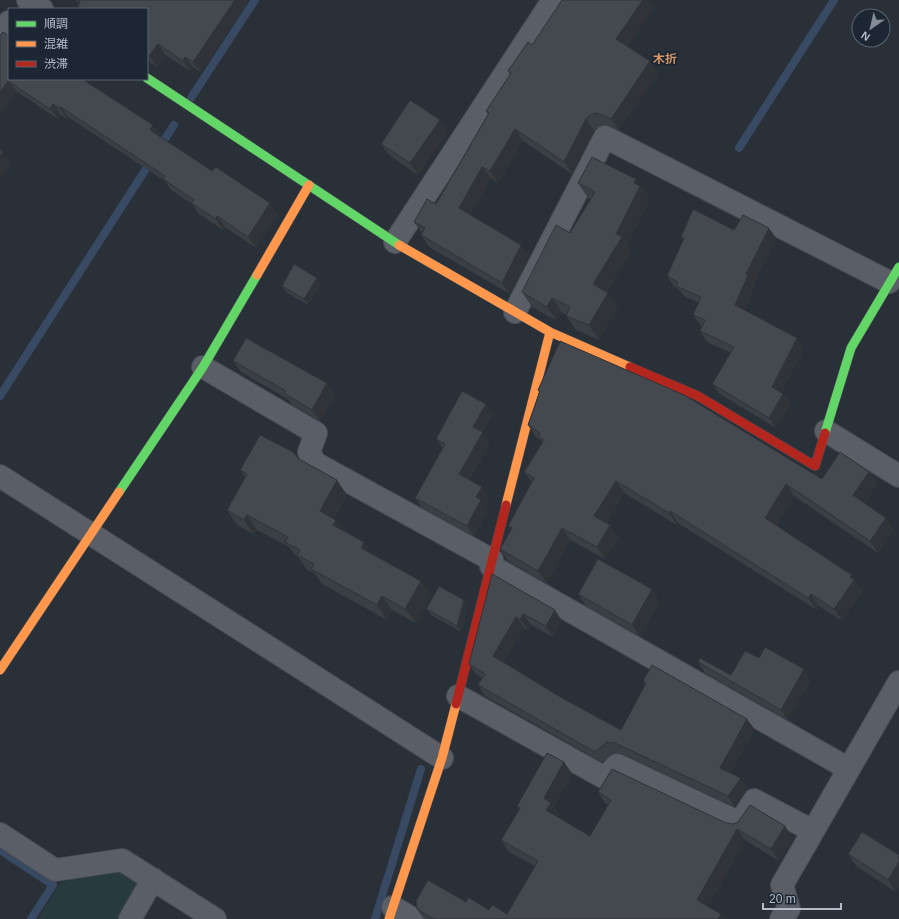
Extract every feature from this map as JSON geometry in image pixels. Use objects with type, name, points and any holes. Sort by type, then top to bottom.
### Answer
[{"type":"street","points":[[28,0],[40,8]]},
{"type":"street","points":[[396,242],[553,0]]},
{"type":"street","points":[[0,36],[8,24]]},
{"type":"street","points":[[148,79],[396,242],[515,312],[550,332],[698,396],[815,466],[851,348],[894,274],[605,137],[515,312]]},
{"type":"street","points":[[0,670],[203,367],[309,185]]},
{"type":"street","points":[[413,919],[391,913],[442,758],[550,332]]},
{"type":"street","points":[[203,367],[316,433],[309,452],[315,462],[849,769]]},
{"type":"street","points":[[826,431],[899,476]]},
{"type":"street","points":[[0,476],[442,758]]},
{"type":"street","points":[[781,919],[789,909],[782,884],[899,682]]},
{"type":"street","points":[[458,696],[605,778],[617,765],[740,824],[754,800],[813,831]]},
{"type":"street","points":[[0,834],[55,870],[122,860],[215,919]]},
{"type":"street","points":[[130,919],[152,879]]},
{"type":"green space","points":[[117,871],[137,884],[139,890],[123,919],[38,919],[62,881]]},
{"type":"building","points":[[77,0],[235,0],[193,62],[185,57],[183,61],[158,44],[148,56],[148,8],[81,8],[78,6],[80,2]]},
{"type":"building","points":[[562,0],[643,0],[616,39],[650,61],[611,119],[597,113],[590,115],[586,119],[564,162],[515,129],[490,171],[482,167],[459,208],[521,245],[502,283],[421,235],[425,228],[414,222],[427,199],[436,204],[489,113],[486,111],[511,73],[508,71],[528,42],[532,45]]},
{"type":"building","points":[[3,32],[8,35],[8,80],[84,80],[153,125],[150,130],[212,171],[216,167],[270,203],[248,237],[217,216],[216,219],[191,203],[194,200],[163,179],[165,176],[61,107],[60,108],[53,104],[50,109],[8,81],[0,93],[0,36]]},
{"type":"building","points":[[410,100],[440,120],[410,163],[381,144]]},
{"type":"building","points":[[0,150],[3,152],[0,157]]},
{"type":"building","points":[[592,157],[636,179],[634,183],[640,186],[616,234],[622,237],[593,284],[608,293],[589,325],[566,316],[570,307],[552,298],[547,307],[522,292],[556,225],[570,233],[595,192],[578,183]]},
{"type":"building","points":[[693,209],[734,230],[743,215],[769,228],[746,274],[748,275],[735,305],[797,338],[772,387],[783,394],[769,418],[712,384],[734,347],[700,331],[705,320],[693,315],[701,297],[676,286],[678,282],[667,276],[684,238],[681,237]]},
{"type":"building","points":[[294,264],[317,278],[304,299],[282,286]]},
{"type":"building","points":[[246,338],[327,383],[312,410],[284,393],[286,391],[233,361]]},
{"type":"building","points":[[560,341],[684,395],[822,479],[840,452],[869,472],[853,495],[886,518],[870,541],[786,484],[765,518],[852,575],[850,577],[854,580],[834,609],[811,594],[808,598],[670,511],[669,513],[616,481],[594,516],[610,525],[597,547],[562,528],[538,571],[500,549],[512,528],[508,526],[534,478],[524,472],[544,440],[538,436],[540,433],[528,425],[540,391],[538,390]]},
{"type":"building","points":[[462,391],[486,404],[473,427],[483,432],[459,474],[482,487],[476,497],[481,500],[467,526],[415,498],[445,444],[436,439]]},
{"type":"building","points":[[260,435],[293,452],[299,459],[337,480],[320,511],[336,520],[333,525],[364,542],[361,548],[421,581],[405,609],[382,596],[377,605],[311,569],[314,564],[297,555],[300,550],[285,542],[288,537],[247,515],[244,520],[227,510],[247,474],[240,470]]},
{"type":"building","points":[[598,559],[652,589],[632,625],[578,594]]},
{"type":"building","points":[[492,574],[555,610],[546,626],[523,614],[520,620],[516,617],[493,656],[564,699],[621,730],[646,683],[643,681],[652,665],[747,719],[720,768],[741,778],[728,796],[615,743],[607,742],[595,752],[478,685],[485,674],[469,664]]},
{"type":"building","points":[[439,586],[464,600],[457,626],[426,609]]},
{"type":"building","points":[[765,647],[804,669],[781,710],[698,662],[700,658],[731,675],[745,651],[759,658]]},
{"type":"building","points":[[547,753],[564,762],[544,798],[551,803],[546,810],[590,836],[611,800],[598,792],[612,769],[726,823],[733,824],[738,822],[750,805],[785,826],[771,849],[737,829],[697,900],[721,914],[718,919],[434,919],[417,909],[416,901],[428,880],[466,902],[468,897],[489,910],[492,905],[507,914],[538,861],[501,840],[520,808],[517,806]]},
{"type":"building","points":[[862,832],[899,855],[899,862],[888,880],[848,854]]},
{"type":"waterway","points":[[191,98],[255,0]]},
{"type":"waterway","points":[[739,148],[834,0]]},
{"type":"waterway","points":[[159,148],[174,125]]},
{"type":"waterway","points":[[0,396],[151,161]]},
{"type":"waterway","points":[[375,919],[421,769]]},
{"type":"waterway","points":[[0,850],[53,885],[31,919]]},
{"type":"traffic: fast","points":[[148,79],[399,245]]},
{"type":"traffic: fast","points":[[825,433],[851,348],[899,267]]},
{"type":"traffic: fast","points":[[119,492],[203,367],[257,275]]},
{"type":"traffic: slow","points":[[257,275],[309,185]]},
{"type":"traffic: slow","points":[[399,245],[550,332],[630,367]]},
{"type":"traffic: slow","points":[[506,505],[550,332]]},
{"type":"traffic: slow","points":[[0,670],[119,492]]},
{"type":"traffic: slow","points":[[389,919],[442,758],[456,704]]},
{"type":"traffic: jam","points":[[630,367],[698,396],[815,466],[825,433]]},
{"type":"traffic: jam","points":[[456,704],[506,505]]},
{"type":"district","name":"木折","points":[[665,59]]}]
